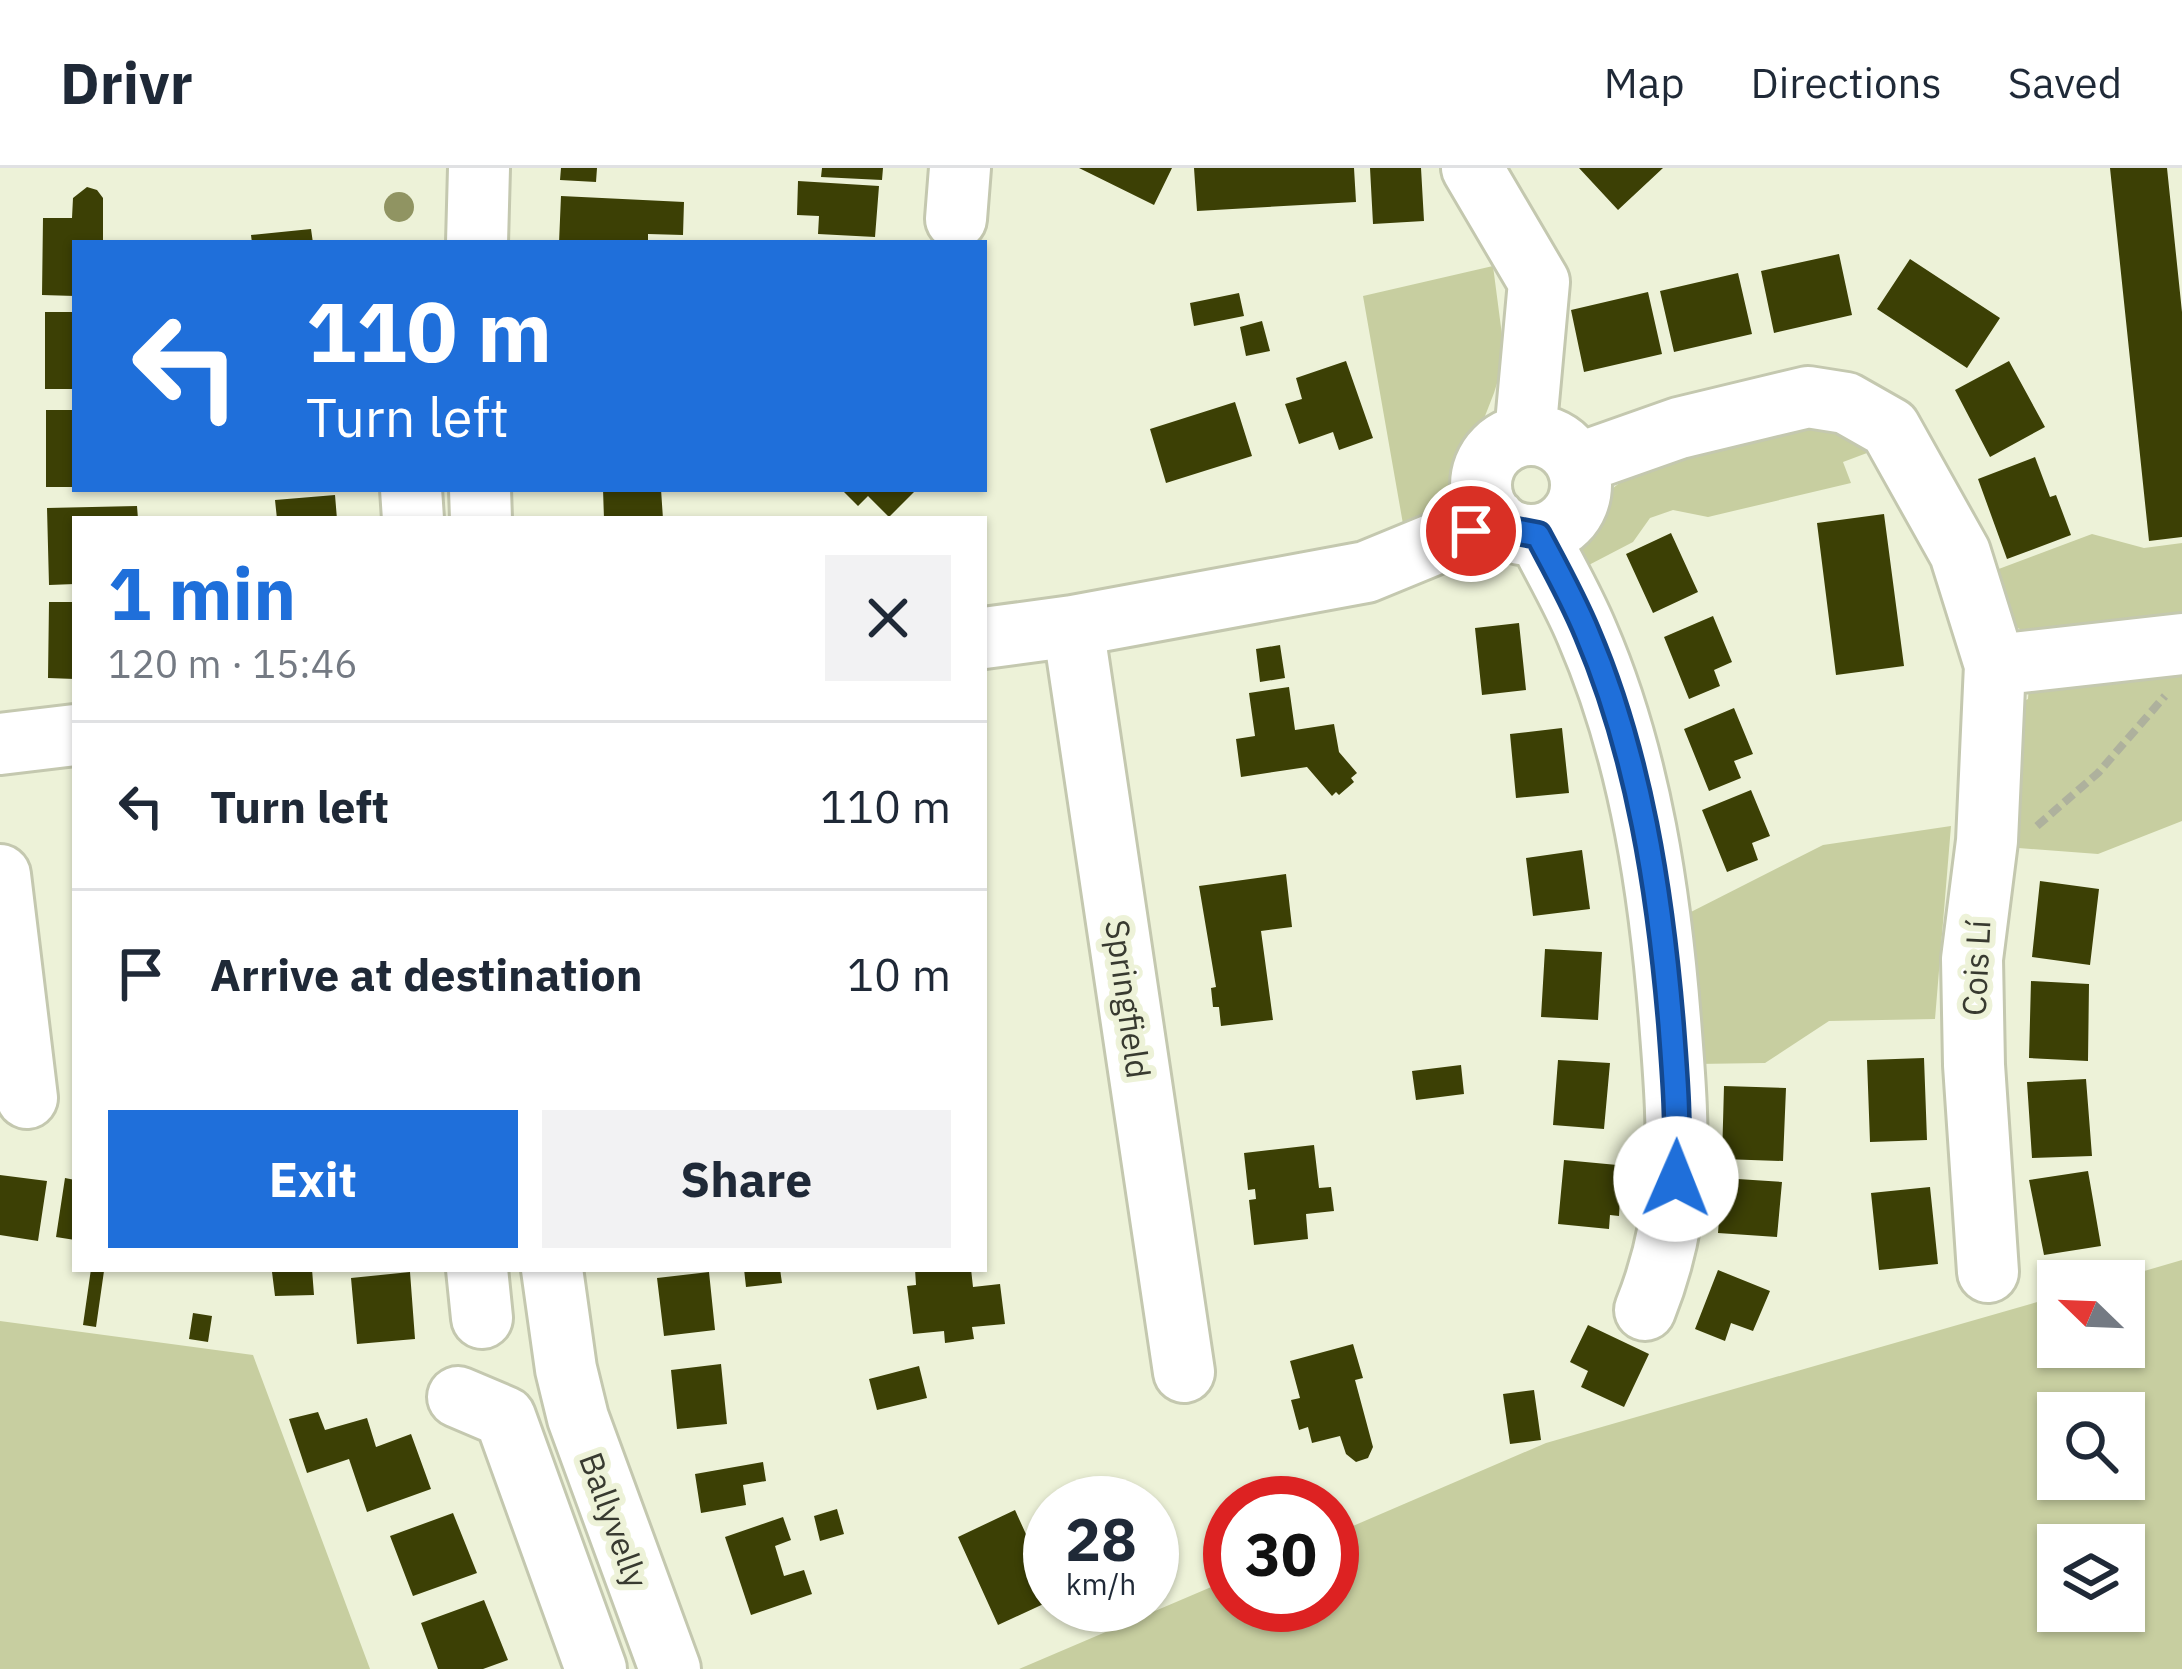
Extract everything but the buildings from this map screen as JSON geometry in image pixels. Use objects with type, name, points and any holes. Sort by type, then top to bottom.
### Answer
[{"type":"street","points":[[477,240],[479,168]]},
{"type":"street","points":[[1472,168],[1539,282],[1526,435]]},
{"type":"street","name":"Cois Lí","points":[[1577,464],[1679,428],[1808,397],[1846,403],[1890,428],[1960,553],[1995,665],[1987,841],[1972,959],[1988,1272]]},
{"type":"street","points":[[987,638],[1366,572],[1516,527],[1555,529],[1572,514],[1580,494],[1577,464],[1565,447],[1548,437],[1511,438],[1496,448],[1481,485],[1484,504],[1516,527],[1587,633],[1615,712],[1663,921],[1678,1137],[1673,1221],[1664,1264],[1645,1310]]},
{"type":"street","name":"Springfield","points":[[1072,626],[1184,1372]]},
{"type":"street","points":[[1995,665],[2180,666]]},
{"type":"street","points":[[0,744],[72,735]]},
{"type":"street","points":[[0,875],[34,1099]]},
{"type":"street","name":"Ballyvelly","points":[[553,1272],[566,1369],[578,1418],[670,1669]]},
{"type":"street","points":[[458,1396],[505,1417],[596,1669]]},
{"type":"path","points":[[1987,841],[2017,838],[2031,830],[2098,773],[2180,666]]},
{"type":"green space","points":[[1493,266],[1505,358],[1494,393],[1447,492],[1421,520],[1403,524],[1363,296]]},
{"type":"green space","points":[[1802,429],[1838,433],[1867,453],[1843,462],[1851,483],[1708,517],[1673,510],[1650,518],[1633,542],[1585,567],[1574,561],[1584,525],[1604,497],[1630,476],[1696,450]]},
{"type":"green space","points":[[2092,534],[2144,548],[2182,543],[2182,614],[2070,630],[2015,627],[1996,570]]},
{"type":"green space","points":[[2182,663],[2182,821],[2098,854],[2006,847],[2020,703],[2028,699],[2029,685]]},
{"type":"green space","points":[[1951,826],[1935,1019],[1829,1021],[1765,1063],[1696,1064],[1683,916],[1823,845]]},
{"type":"green space","points":[[2182,1260],[2182,1669],[1019,1669],[1106,1632],[1179,1632],[1179,1601],[1203,1591],[1203,1632],[1359,1632],[1359,1523],[1546,1443],[2037,1302],[2037,1368],[2145,1368],[2145,1271]]},
{"type":"green space","points":[[0,1321],[253,1355],[370,1669],[0,1669]]},
{"type":"route","points":[[1471,531],[1495,519],[1506,529],[1538,535],[1587,633],[1615,712],[1663,921],[1678,1137],[1676,1179]]}]
